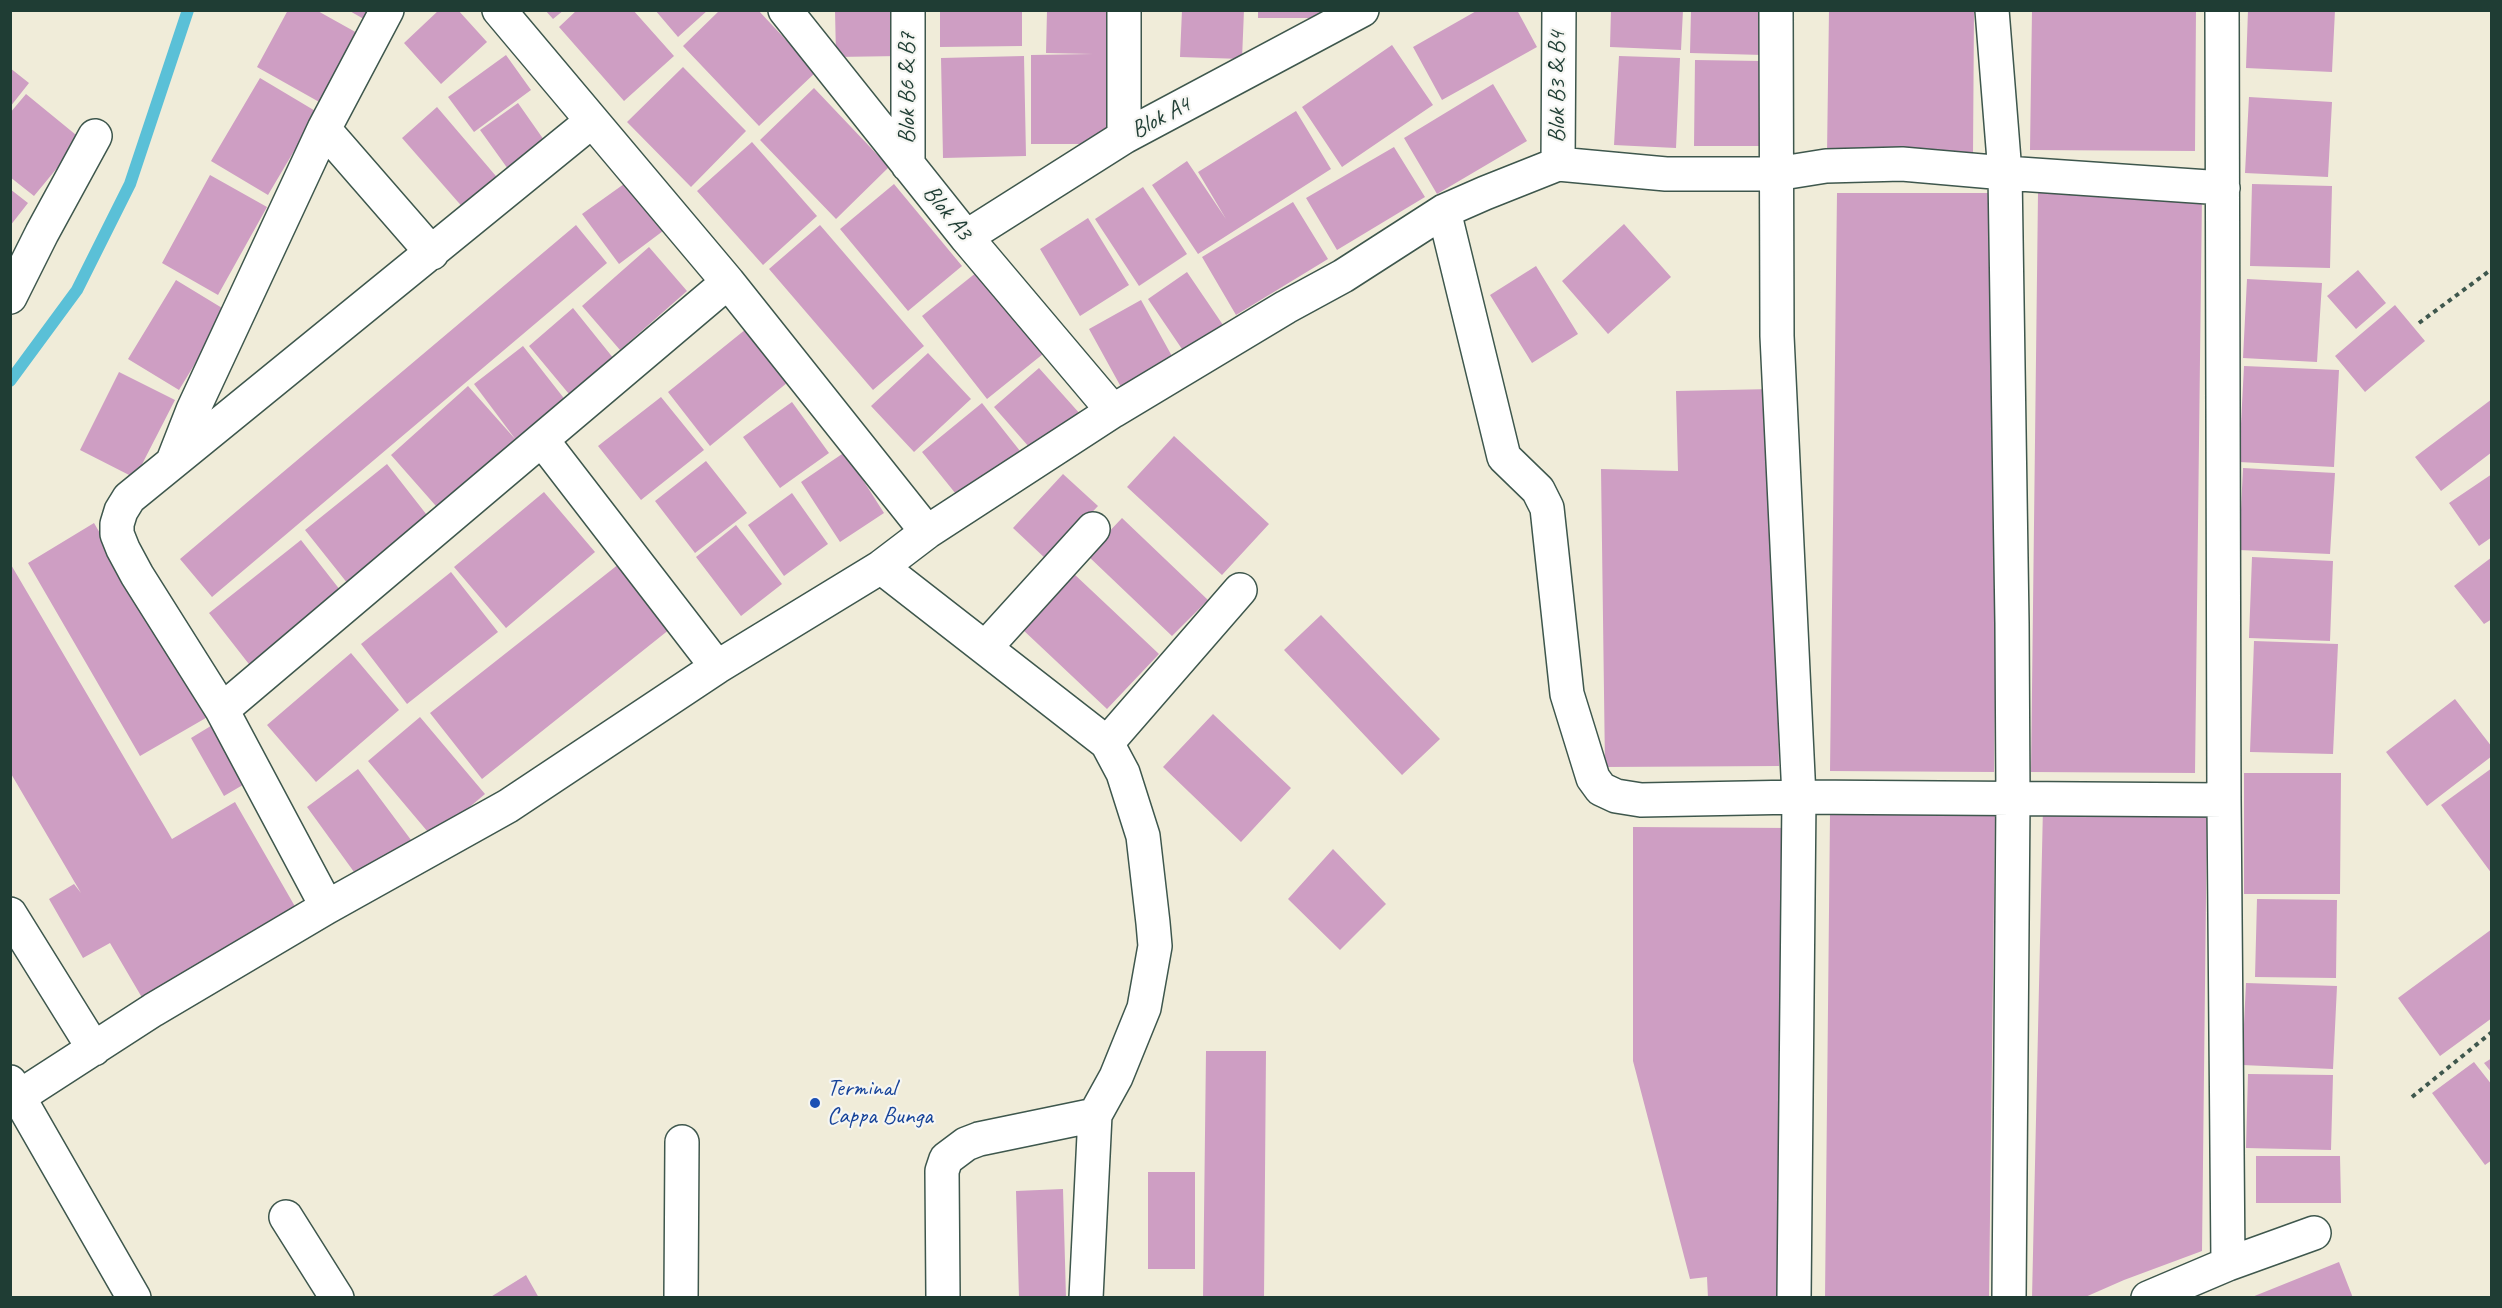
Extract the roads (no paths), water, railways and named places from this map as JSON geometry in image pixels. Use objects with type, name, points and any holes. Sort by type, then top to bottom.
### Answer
[{"type":"main road","points":[[172,463],[198,400],[324,129],[387,10]]},
{"type":"main road","points":[[499,10],[728,282],[927,532]]},
{"type":"main road","name":"Blok A3","points":[[785,10],[966,237],[1113,411]]},
{"type":"main road","name":"Blok B6 & B7","points":[[908,10],[908,165]]},
{"type":"main road","points":[[1124,10],[1124,137]]},
{"type":"main road","name":"Blok B3 & B4","points":[[1558,10],[1558,164]]},
{"type":"main road","points":[[1776,10],[1777,336],[1799,797],[1794,1298]]},
{"type":"main road","points":[[1992,10],[2005,173],[2013,799],[2008,1298]]},
{"type":"main road","points":[[2222,10],[2228,1264]]},
{"type":"main road","name":"Blok A4","points":[[966,237],[1124,137],[1347,15]]},
{"type":"main road","points":[[327,907],[222,710],[137,575],[117,534],[121,511],[129,498],[432,254],[592,121]]},
{"type":"main road","points":[[324,129],[432,254]]},
{"type":"main road","points":[[10,297],[95,136]]},
{"type":"main road","points":[[134,1298],[15,1089],[94,1049],[153,1010],[327,907],[508,806],[717,667],[881,567],[927,532],[1113,411],[1286,307],[1343,276],[1444,211],[1558,164],[1666,174],[1776,174],[1826,166],[1902,164],[2223,188]]},
{"type":"main road","points":[[1444,211],[1503,457],[1538,490],[1547,508],[1567,694],[1593,778],[1601,789],[1616,796],[1641,800],[1799,797],[2224,800]]},
{"type":"main road","points":[[222,710],[728,282]]},
{"type":"main road","points":[[542,440],[717,667]]},
{"type":"main road","points":[[984,648],[1093,529]]},
{"type":"main road","points":[[881,567],[1107,743],[1123,773],[1143,836],[1155,946],[1144,1008],[1116,1077],[1095,1114],[1086,1298]]},
{"type":"main road","points":[[1107,743],[1240,590]]},
{"type":"main road","points":[[10,914],[94,1049]]},
{"type":"main road","points":[[943,1298],[942,1171],[946,1159],[966,1144],[979,1139],[1095,1114]]},
{"type":"main road","points":[[681,1298],[682,1142]]},
{"type":"main road","points":[[286,1217],[337,1298]]},
{"type":"main road","points":[[2148,1298],[2228,1264],[2314,1233]]},
{"type":"waterway","points":[[10,381],[77,290],[130,184],[188,10]]},
{"type":"place","name":"Terminal Cappa Bunga","points":[[815,1103]]}]
